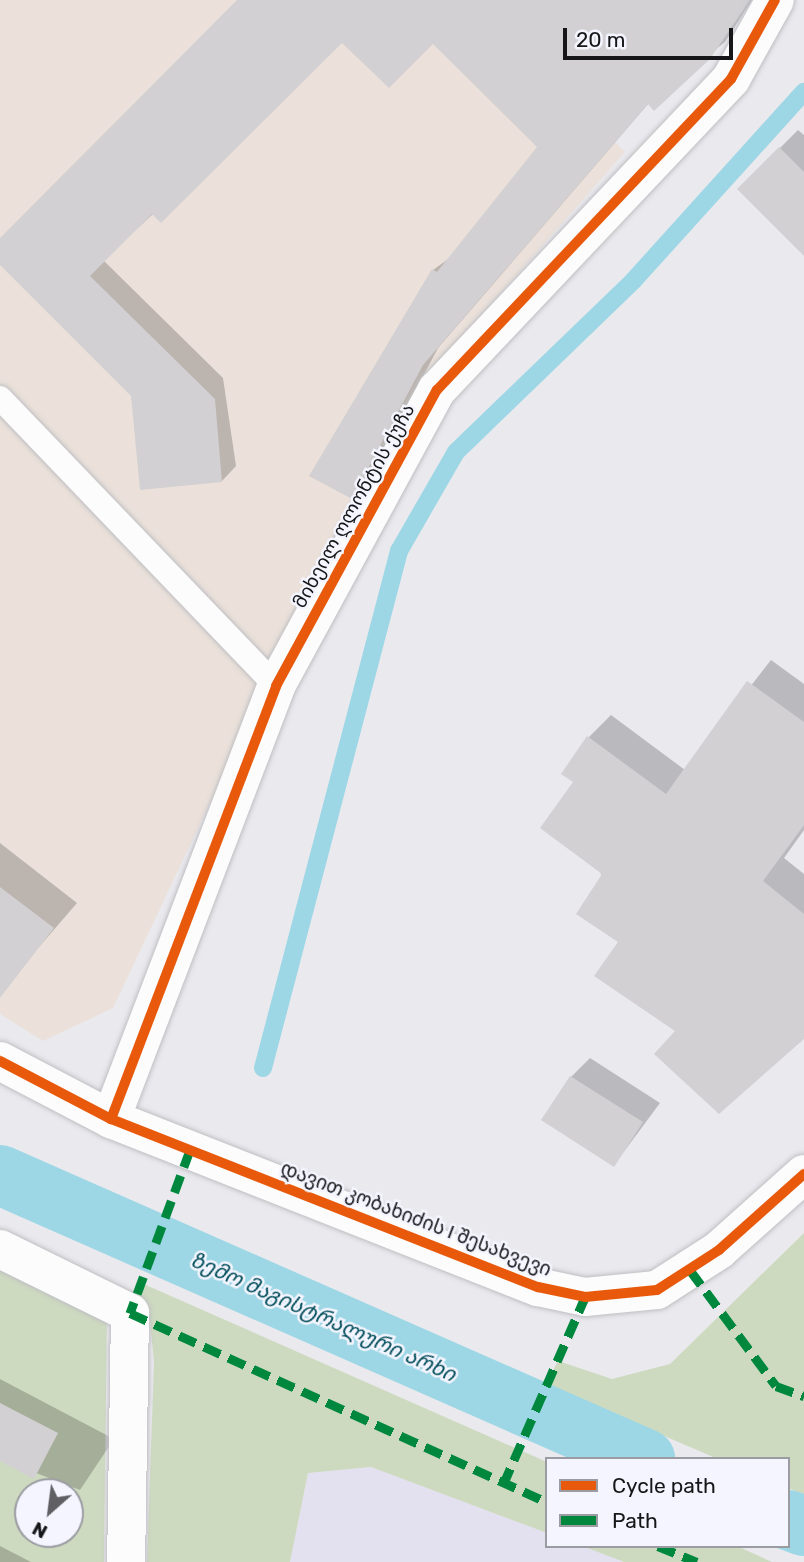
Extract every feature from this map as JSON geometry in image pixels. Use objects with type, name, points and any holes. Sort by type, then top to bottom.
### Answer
[{"type":"street","name":"მიხეილ ღლონტის ქუჩა","points":[[111,1119],[275,686],[437,390],[731,79],[775,0]]},
{"type":"street","name":"დავით კობახიძის I შესახვევი","points":[[0,1060],[111,1119],[538,1287],[585,1297],[657,1290],[719,1251],[804,1174]]},
{"type":"street","points":[[0,1249],[130,1313],[126,1562]]},
{"type":"lane","points":[[0,398],[275,686]]},
{"type":"shaded area","points":[[0,0],[473,0],[625,152],[439,363],[218,786],[113,1008],[43,1041],[0,1014]]},
{"type":"shaded area","points":[[371,1467],[545,1532],[545,1548],[587,1548],[624,1562],[290,1562],[308,1473]]},
{"type":"green space","points":[[804,1233],[804,1495],[790,1489],[790,1457],[713,1457],[545,1385],[558,1361],[612,1379],[670,1364]]},
{"type":"green space","points":[[0,1265],[107,1309],[104,1562],[0,1562]]},
{"type":"green space","points":[[139,1282],[545,1461],[545,1532],[371,1467],[308,1473],[290,1562],[147,1562],[154,1362],[150,1321],[135,1293]]},
{"type":"green space","points":[[587,1548],[741,1548],[772,1562],[624,1562]]},
{"type":"building","points":[[237,0],[750,0],[710,59],[654,111],[648,104],[423,365],[352,499],[309,476],[432,269],[437,272],[537,147],[433,44],[389,88],[342,43],[161,223],[152,214],[90,276],[215,399],[222,482],[140,490],[131,396],[0,265],[0,238]]},
{"type":"building","points":[[779,147],[804,172],[804,256],[737,189]]},
{"type":"building","points":[[747,681],[804,722],[804,825],[763,881],[804,914],[804,1039],[719,1114],[654,1054],[675,1031],[594,976],[618,942],[576,914],[602,874],[540,828],[573,782],[561,774],[587,736],[666,794]]},
{"type":"building","points":[[0,887],[54,928],[0,998]]},
{"type":"building","points":[[570,1076],[643,1122],[614,1167],[541,1120]]},
{"type":"building","points":[[0,1403],[58,1433],[35,1478],[0,1461]]},
{"type":"waterway","points":[[263,1068],[399,551],[456,452],[633,281],[804,92]]},
{"type":"waterway","name":"ზემო მაგისტრალური არხი","points":[[0,1175],[640,1457]]},
{"type":"waterway","name":"ზემო მაგისტრალური არხი","points":[[790,1521],[804,1526]]},
{"type":"marked path","points":[[190,1150],[130,1313],[545,1501]]},
{"type":"marked path","points":[[690,1270],[776,1386],[804,1396]]},
{"type":"marked path","points":[[503,1485],[585,1297]]},
{"type":"marked path","points":[[663,1548],[697,1562]]},
{"type":"cycle path","points":[[111,1119],[276,686],[437,390],[731,79],[775,0]]},
{"type":"cycle path","points":[[0,1061],[111,1119],[538,1287],[585,1297],[657,1290],[719,1250],[804,1174]]}]
